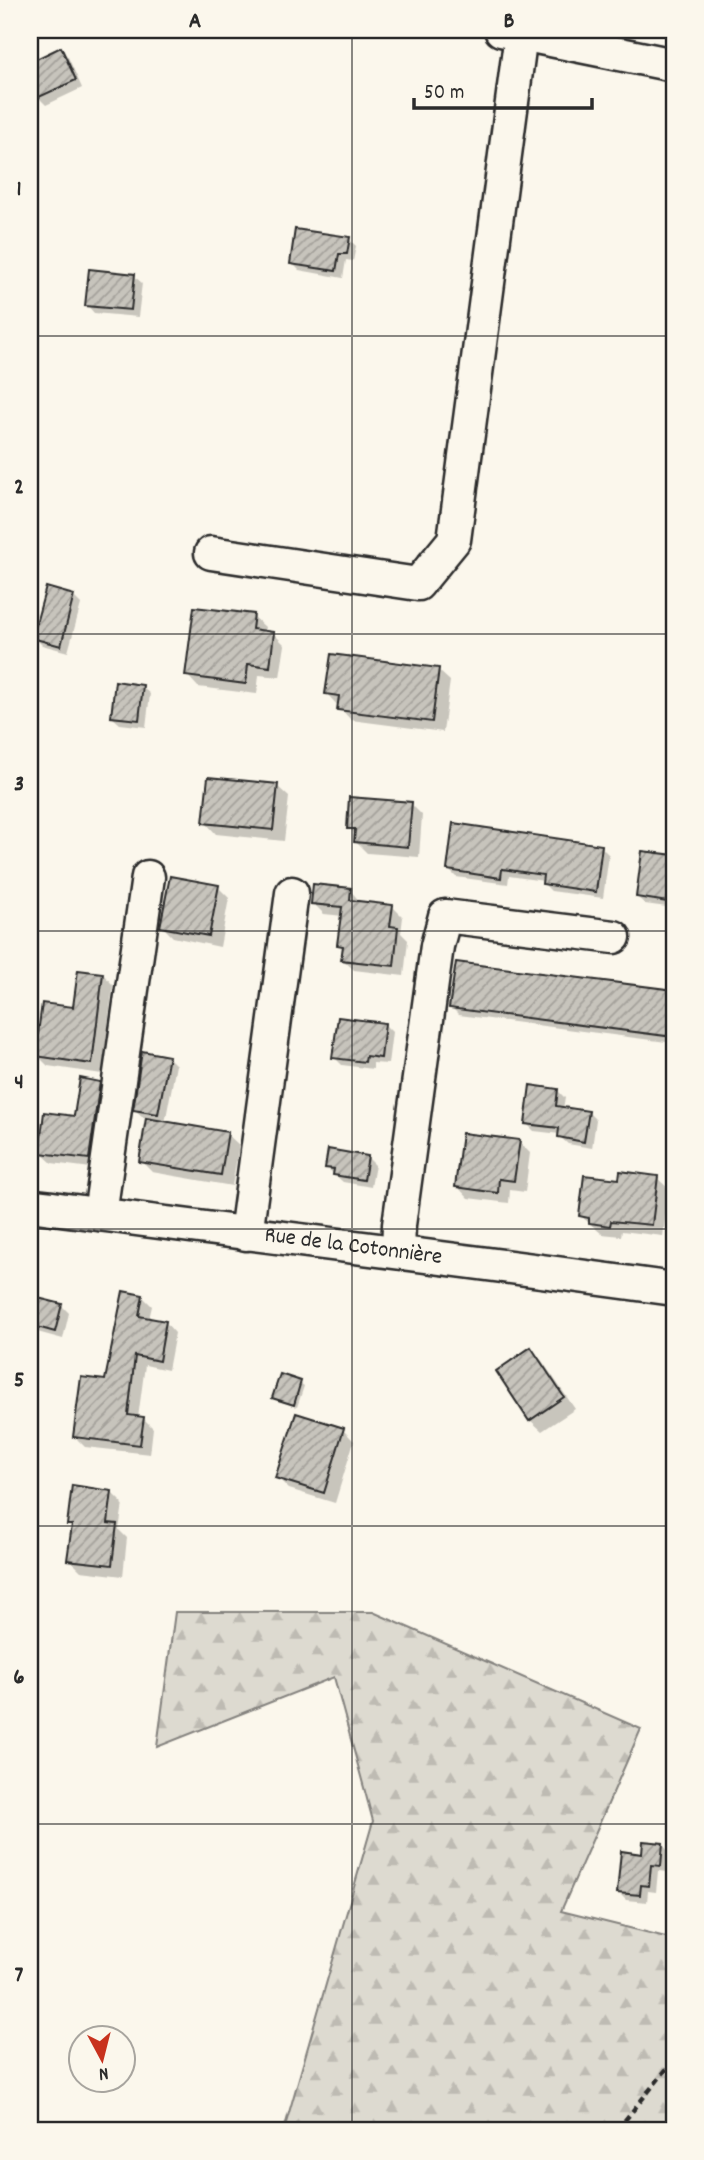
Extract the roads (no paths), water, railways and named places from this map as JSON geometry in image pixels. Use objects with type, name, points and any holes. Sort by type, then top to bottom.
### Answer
[{"type":"street","points":[[211,553],[418,584],[454,540],[511,32],[674,65]]},
{"type":"street","points":[[100,1214],[148,877]]},
{"type":"street","points":[[246,1234],[292,892]]},
{"type":"street","points":[[398,1251],[399,1225],[437,946],[445,916],[614,937]]},
{"type":"street","name":"Rue de la Cotonnière","points":[[30,1205],[674,1289]]}]
